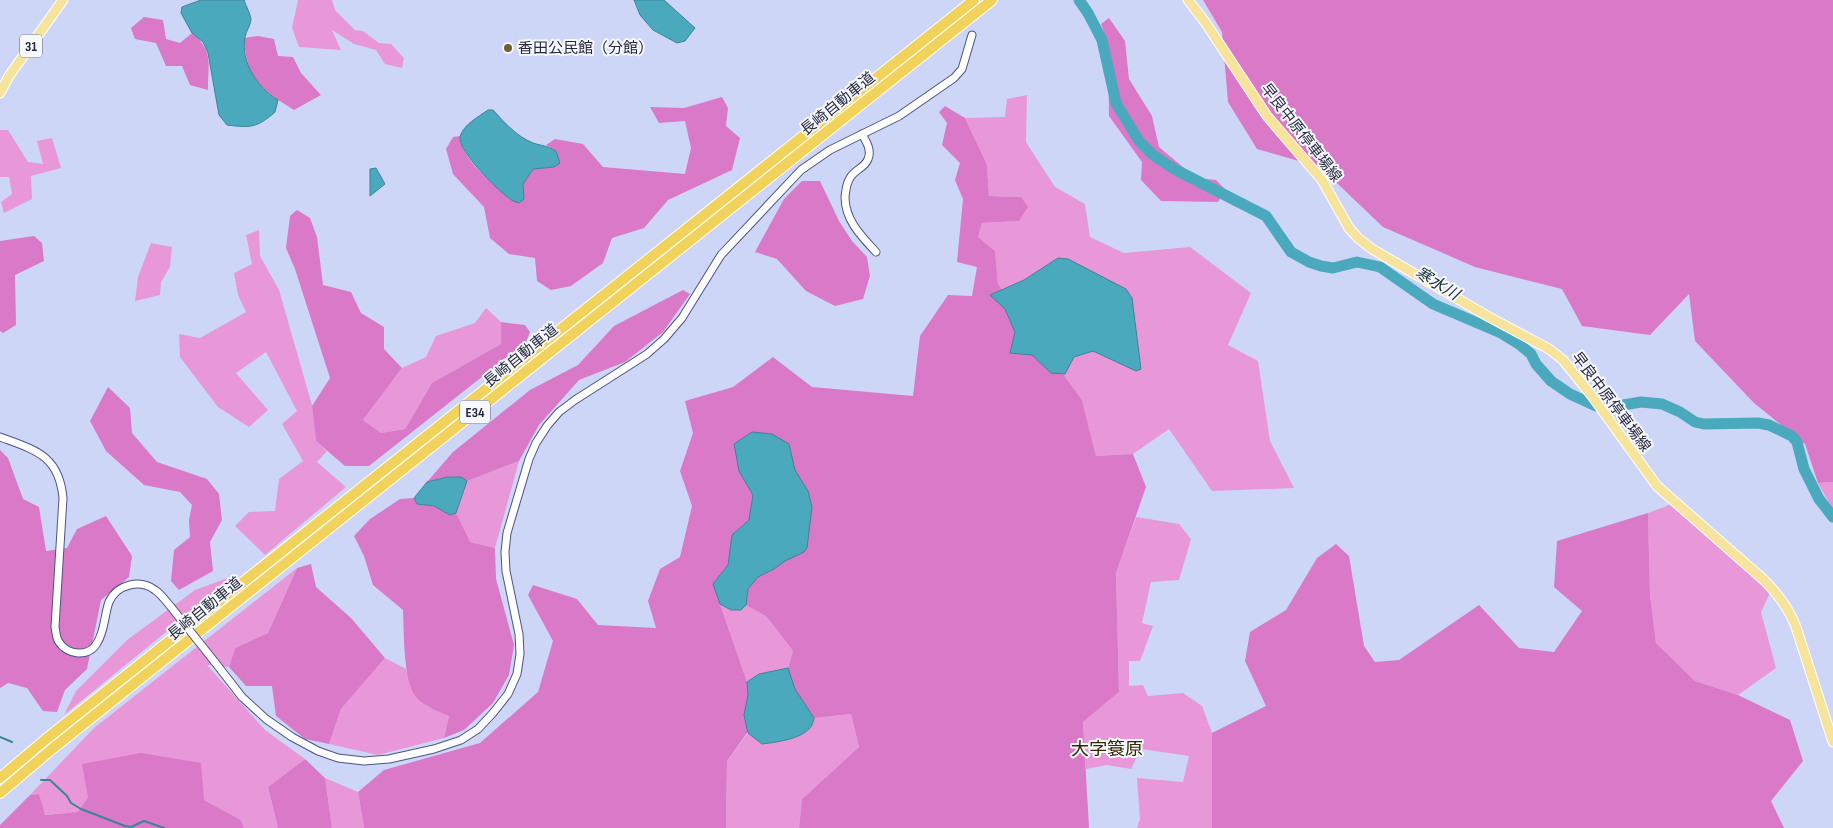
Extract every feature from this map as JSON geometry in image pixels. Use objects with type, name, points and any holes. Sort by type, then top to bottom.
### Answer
[{"type":"highway","name":"長崎自動車道","points":[[0,778],[45,740],[974,0]]},
{"type":"highway","name":"長崎自動車道","points":[[0,794],[52,749],[992,0]]},
{"type":"main road","name":"31","points":[[0,93],[9,76],[62,0]]},
{"type":"main road","name":"早良中原停車場線","points":[[1188,0],[1205,22],[1267,116],[1322,180],[1349,228],[1358,238],[1372,249],[1480,312],[1550,349],[1573,371],[1657,486],[1764,580],[1785,603],[1792,615],[1805,650],[1833,742]]},
{"type":"street","points":[[0,437],[36,450],[57,470],[62,483],[63,498],[55,627],[57,640],[64,649],[75,654],[84,653],[96,646],[102,635],[110,601],[118,591],[136,584],[146,585],[154,589],[171,607],[242,697],[266,719],[318,751],[338,758],[364,761],[388,759],[434,749],[461,740],[478,729],[493,713],[508,694],[517,674],[520,654],[519,634],[506,571],[507,533],[529,460],[543,432],[559,412],[574,400],[647,354],[664,339],[682,318],[721,256],[801,170],[830,150],[898,116],[954,78],[962,70],[972,36]]},
{"type":"street","points":[[862,134],[870,151],[869,158],[865,165],[849,179],[846,186],[845,204],[855,228],[876,252]]},
{"type":"shaded area","points":[[201,0],[244,0],[251,19],[244,46],[248,65],[257,81],[278,100],[275,112],[258,124],[253,126],[227,125],[219,115],[208,53],[203,42],[192,33],[181,13],[182,7]]},
{"type":"shaded area","points":[[298,0],[332,0],[335,10],[355,30],[363,31],[379,43],[391,44],[404,58],[402,68],[385,64],[376,50],[354,44],[332,30],[341,50],[299,47],[292,28]]},
{"type":"shaded area","points":[[634,0],[664,0],[695,28],[685,41],[677,43],[653,30],[640,15]]},
{"type":"shaded area","points":[[1203,0],[1833,0],[1833,482],[1818,483],[1805,444],[1754,403],[1695,341],[1689,294],[1650,335],[1582,326],[1562,289],[1475,267],[1383,227],[1320,167],[1257,149],[1228,102],[1222,32]]},
{"type":"shaded area","points":[[144,17],[163,20],[166,39],[180,43],[192,33],[199,40],[207,52],[209,66],[208,90],[190,85],[182,66],[166,66],[156,43],[135,39],[131,28]]},
{"type":"shaded area","points":[[1109,18],[1125,41],[1129,79],[1152,116],[1159,147],[1196,178],[1216,180],[1225,189],[1218,202],[1161,201],[1141,180],[1142,162],[1109,116],[1108,44],[1101,24]]},
{"type":"shaded area","points":[[258,36],[274,39],[278,56],[293,57],[301,73],[321,95],[294,110],[265,89],[252,74],[245,52],[244,38]]},
{"type":"shaded area","points":[[1027,95],[1026,142],[1055,187],[1085,204],[1090,237],[1124,253],[1190,247],[1251,293],[1228,345],[1258,361],[1270,441],[1294,488],[1212,491],[1169,429],[1133,454],[1096,456],[1082,400],[998,284],[995,251],[978,237],[982,223],[1019,221],[1021,197],[989,196],[987,165],[965,118],[1005,117],[1007,99]]},
{"type":"shaded area","points":[[722,97],[728,108],[726,126],[740,138],[732,170],[668,200],[644,228],[612,238],[603,263],[571,286],[551,290],[537,281],[535,258],[509,254],[490,238],[484,207],[453,174],[446,149],[453,137],[460,136],[461,144],[472,162],[487,179],[510,199],[524,199],[523,184],[533,169],[554,167],[556,151],[546,145],[555,139],[583,144],[603,167],[685,174],[691,148],[685,121],[659,123],[650,107],[684,108]]},
{"type":"shaded area","points":[[945,106],[965,118],[987,165],[989,196],[1021,197],[1028,207],[1019,221],[982,223],[978,237],[995,251],[998,284],[1082,400],[1096,456],[1133,454],[1146,487],[1116,573],[1119,692],[1083,722],[1089,828],[799,828],[802,799],[859,747],[851,714],[814,718],[781,711],[788,668],[793,651],[767,617],[746,605],[736,583],[720,604],[747,682],[762,712],[727,761],[726,828],[364,828],[358,792],[384,770],[480,743],[538,692],[553,641],[528,595],[533,585],[577,599],[598,625],[656,628],[648,601],[660,569],[680,557],[692,506],[680,471],[693,433],[685,401],[733,387],[773,357],[812,387],[913,396],[920,336],[948,295],[972,296],[977,267],[957,262],[963,199],[955,180],[960,163],[942,145],[947,123],[939,112]]},
{"type":"shaded area","points":[[488,110],[493,110],[521,137],[556,151],[560,163],[554,167],[533,169],[523,184],[524,199],[519,203],[510,199],[488,179],[471,160],[461,143],[460,137],[464,129]]},
{"type":"shaded area","points":[[0,130],[8,130],[28,162],[43,164],[37,141],[52,138],[61,168],[31,176],[32,199],[4,213],[1,202],[12,194],[9,177],[0,177]]},
{"type":"shaded area","points":[[376,168],[385,184],[370,196],[370,169]]},
{"type":"shaded area","points":[[802,181],[820,181],[839,221],[852,241],[867,257],[870,276],[863,299],[835,306],[806,291],[777,259],[755,252],[784,199]]},
{"type":"shaded area","points":[[297,210],[310,218],[317,237],[323,285],[351,292],[361,313],[384,327],[384,349],[402,368],[363,420],[381,433],[405,429],[432,383],[501,344],[501,322],[525,325],[530,332],[526,342],[369,466],[345,466],[316,441],[312,406],[330,378],[295,269],[286,248],[290,216]]},
{"type":"shaded area","points":[[259,230],[260,256],[279,290],[312,405],[316,441],[327,451],[317,462],[346,487],[265,555],[235,526],[249,512],[275,511],[279,479],[303,461],[282,424],[297,411],[266,352],[236,373],[268,410],[249,427],[218,407],[180,357],[179,334],[200,338],[246,312],[238,295],[234,273],[252,264],[246,235]]},
{"type":"shaded area","points":[[34,236],[42,243],[44,261],[15,275],[16,325],[3,333],[0,331],[0,241]]},
{"type":"shaded area","points":[[151,243],[172,247],[170,267],[161,282],[160,295],[135,301],[138,277]]},
{"type":"shaded area","points":[[1058,258],[1068,259],[1126,289],[1132,298],[1141,369],[1136,371],[1093,351],[1074,357],[1065,374],[1051,373],[1032,355],[1010,353],[1015,332],[1005,309],[990,295],[1024,280]]},
{"type":"shaded area","points":[[683,290],[690,294],[663,332],[625,362],[579,380],[539,425],[519,461],[467,481],[453,477],[427,482],[453,452],[530,390],[578,365],[614,326]]},
{"type":"shaded area","points":[[486,308],[501,322],[501,344],[432,383],[405,429],[381,433],[363,420],[402,368],[426,357],[436,336],[475,323]]},
{"type":"shaded area","points":[[108,387],[130,408],[132,433],[157,462],[207,479],[219,494],[222,520],[210,542],[213,571],[179,590],[171,581],[174,550],[190,537],[189,520],[192,505],[180,492],[144,485],[106,451],[90,421]]},
{"type":"shaded area","points":[[752,432],[772,434],[789,444],[795,470],[808,491],[812,507],[807,548],[804,552],[758,577],[748,589],[746,605],[741,610],[731,610],[720,604],[713,584],[728,565],[732,535],[749,520],[753,495],[739,471],[734,444]]},
{"type":"shaded area","points":[[0,450],[8,458],[23,499],[39,507],[46,551],[67,548],[77,529],[106,516],[132,556],[129,577],[101,600],[87,669],[65,690],[57,712],[43,711],[27,688],[8,683],[0,688]]},
{"type":"shaded area","points":[[519,461],[495,548],[469,542],[456,513],[467,481]]},
{"type":"shaded area","points":[[447,477],[461,477],[467,481],[456,513],[450,515],[434,506],[417,504],[414,498],[427,482]]},
{"type":"shaded area","points":[[1833,482],[1833,510],[1818,483]]},
{"type":"shaded area","points":[[414,498],[417,504],[434,506],[450,515],[456,513],[470,542],[495,548],[496,579],[514,645],[509,675],[493,703],[464,730],[444,738],[449,716],[423,703],[412,690],[406,668],[403,610],[373,585],[364,556],[354,536],[370,519],[400,499]]},
{"type":"shaded area","points":[[1672,504],[1771,591],[1761,612],[1776,668],[1738,695],[1695,681],[1656,643],[1650,595],[1648,513]]},
{"type":"shaded area","points":[[1648,513],[1650,595],[1656,643],[1695,681],[1738,695],[1790,720],[1803,761],[1771,801],[1784,828],[1212,828],[1212,733],[1266,706],[1245,661],[1250,632],[1286,610],[1317,558],[1336,544],[1349,556],[1364,646],[1375,662],[1399,660],[1479,605],[1519,648],[1554,652],[1582,611],[1554,587],[1557,541]]},
{"type":"shaded area","points":[[1136,517],[1179,524],[1191,539],[1179,580],[1151,582],[1142,623],[1153,626],[1140,661],[1129,661],[1129,686],[1143,685],[1148,696],[1183,693],[1202,706],[1212,733],[1212,828],[1137,828],[1140,819],[1137,778],[1183,782],[1189,756],[1141,749],[1131,769],[1107,765],[1086,769],[1083,722],[1119,692],[1116,573]]},
{"type":"shaded area","points":[[311,564],[316,587],[351,618],[385,658],[341,709],[329,744],[305,739],[276,716],[272,686],[246,686],[229,667],[235,648],[268,633],[297,568]]},
{"type":"shaded area","points":[[297,568],[268,633],[235,648],[229,667],[207,665],[265,730],[305,759],[268,787],[278,828],[244,828],[241,820],[204,800],[88,797],[78,812],[44,815],[39,794],[30,795],[94,728]]},
{"type":"shaded area","points":[[236,575],[64,715],[76,691],[127,640],[195,590]]},
{"type":"shaded area","points":[[720,604],[732,610],[741,610],[746,605],[767,617],[793,651],[788,668],[759,674],[747,682]]},
{"type":"shaded area","points":[[385,658],[406,669],[415,696],[428,707],[449,716],[444,738],[378,755],[329,744],[341,709]]},
{"type":"shaded area","points":[[788,668],[795,689],[814,718],[812,725],[808,730],[794,738],[762,744],[748,733],[744,715],[748,695],[747,682],[759,674]]},
{"type":"shaded area","points":[[851,714],[859,747],[802,799],[799,828],[726,828],[727,761],[748,733],[762,744],[814,723],[814,718]]},
{"type":"shaded area","points":[[141,753],[201,763],[204,800],[241,820],[244,828],[0,828],[0,825],[30,795],[39,794],[45,815],[78,812],[88,797],[82,764]]},
{"type":"shaded area","points":[[305,759],[325,778],[332,828],[278,828],[268,787]]},
{"type":"shaded area","points":[[325,778],[358,792],[364,828],[332,828]]},
{"type":"waterway","name":"寒水川","points":[[1079,0],[1102,40],[1116,103],[1139,141],[1153,155],[1174,169],[1266,216],[1291,252],[1321,266],[1333,268],[1357,262],[1380,267],[1433,304],[1501,333],[1519,344],[1531,354],[1536,364],[1551,381],[1570,394],[1596,406],[1611,407],[1641,402],[1662,404],[1680,412],[1695,422],[1704,424],[1758,423],[1769,425],[1792,436],[1797,442],[1804,469],[1819,499],[1833,517]]},
{"type":"waterway","points":[[0,737],[12,742]]},
{"type":"waterway","points":[[41,780],[50,780],[67,796],[71,803],[81,809],[125,826],[131,827],[144,821],[164,828]]},
{"type":"place","name":"香田公民館（分館）","points":[[508,48]]},
{"type":"district","name":"大字簑原","points":[[1107,749]]}]
